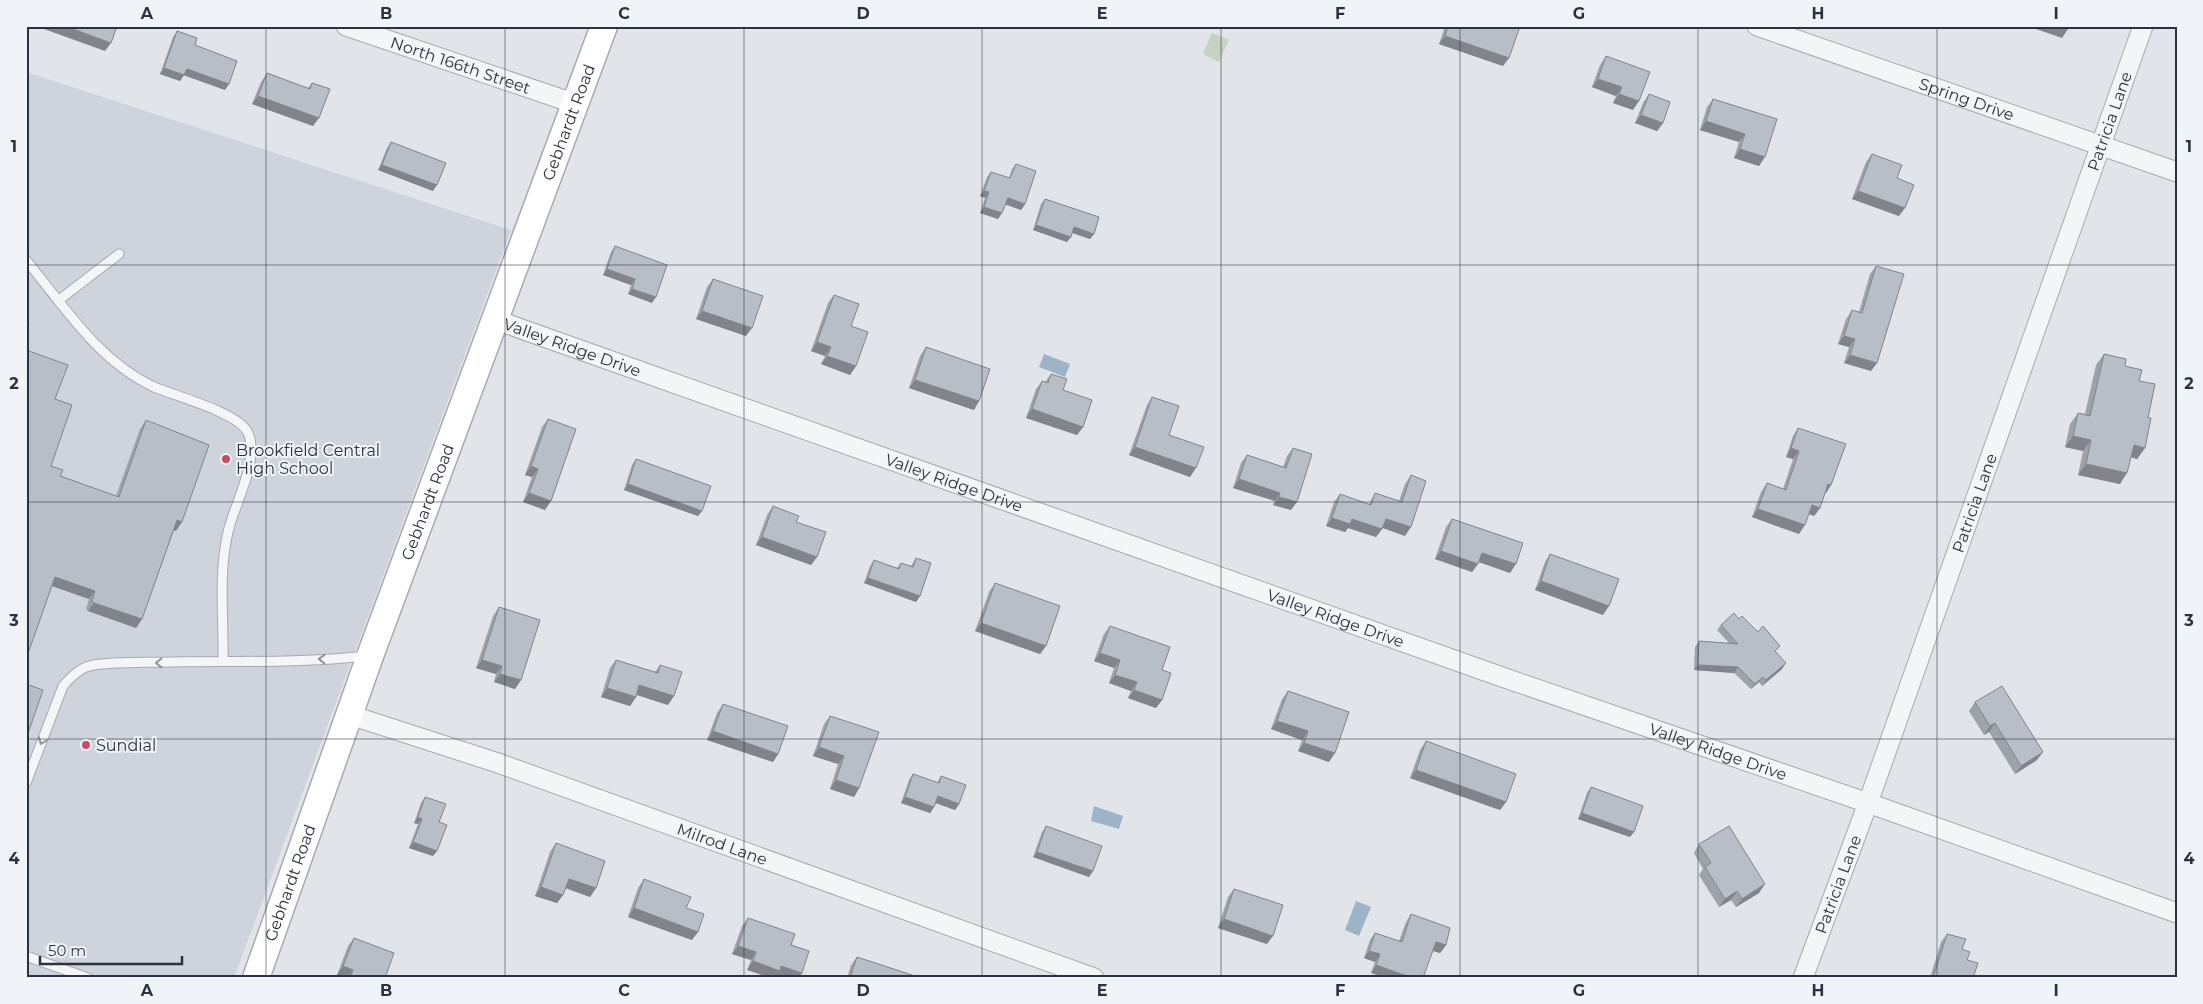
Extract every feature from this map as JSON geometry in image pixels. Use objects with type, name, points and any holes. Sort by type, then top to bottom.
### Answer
[{"type":"street","name":"North 166th Street","points":[[346,26],[576,104]]},
{"type":"street","name":"Gebhardt Road","points":[[256,978],[370,656],[604,26]]},
{"type":"street","name":"Spring Drive","points":[[1757,26],[2177,172]]},
{"type":"street","name":"Patricia Lane","points":[[1803,978],[1868,803],[1936,606],[2102,147],[2143,26]]},
{"type":"street","name":"Valley Ridge Drive","points":[[496,320],[1502,677],[1868,803],[2177,914]]},
{"type":"street","name":"Milrod Lane","points":[[350,715],[498,763],[1094,978]]},
{"type":"lane","points":[[59,300],[120,254]]},
{"type":"lane","points":[[26,260],[99,349],[124,371],[154,387],[237,420],[248,432],[251,449],[249,466],[228,534],[225,550],[222,584],[223,661]]},
{"type":"lane","points":[[26,783],[63,686],[78,672],[96,665],[334,660],[370,656]]},
{"type":"lane","points":[[26,956],[88,978]]},
{"type":"shaded area","name":"Brookfield Central High School","points":[[26,72],[511,230],[234,978],[26,978]]},
{"type":"green space","points":[[1212,33],[1229,40],[1219,62],[1203,54]]},
{"type":"water","points":[[1044,354],[1070,364],[1065,377],[1039,367]]},
{"type":"water","points":[[1094,806],[1123,816],[1119,829],[1091,821]]},
{"type":"water","points":[[1356,901],[1371,907],[1359,936],[1345,930]]},
{"type":"building","points":[[65,26],[117,26],[111,43]]},
{"type":"building","points":[[1448,26],[1509,26],[1519,29],[1509,58],[1445,36]]},
{"type":"building","points":[[177,31],[197,38],[195,45],[237,61],[229,84],[187,69],[184,75],[164,68]]},
{"type":"building","points":[[1606,56],[1650,72],[1639,101],[1619,94],[1622,87],[1598,79]]},
{"type":"building","points":[[267,73],[310,89],[312,83],[330,89],[319,118],[258,96]]},
{"type":"building","points":[[1649,94],[1670,102],[1663,123],[1641,115]]},
{"type":"building","points":[[1713,99],[1777,119],[1765,157],[1740,149],[1745,134],[1706,121]]},
{"type":"building","points":[[391,142],[446,163],[437,185],[382,165]]},
{"type":"building","points":[[1872,154],[1902,165],[1897,178],[1914,185],[1905,208],[1858,191]]},
{"type":"building","points":[[1016,164],[1036,171],[1025,204],[1008,198],[1002,213],[984,207],[989,192],[984,191],[991,172],[1010,178]]},
{"type":"building","points":[[1045,199],[1099,217],[1094,234],[1074,227],[1071,237],[1036,225]]},
{"type":"building","points":[[615,246],[667,265],[656,297],[632,289],[635,279],[607,269]]},
{"type":"building","points":[[1876,266],[1904,274],[1877,363],[1850,355],[1855,339],[1844,336],[1852,310],[1862,313]]},
{"type":"building","points":[[713,279],[763,296],[752,328],[702,311]]},
{"type":"building","points":[[834,295],[859,304],[851,326],[868,332],[856,366],[827,356],[831,347],[817,342]]},
{"type":"building","points":[[926,347],[990,369],[979,401],[915,380]]},
{"type":"building","points":[[26,350],[68,365],[55,399],[72,405],[51,466],[63,470],[60,476],[119,497],[146,420],[209,445],[182,522],[177,520],[142,619],[94,603],[92,601],[95,591],[55,577],[26,659]]},
{"type":"building","points":[[2104,354],[2126,359],[2125,366],[2142,370],[2139,381],[2155,384],[2148,418],[2151,418],[2145,448],[2134,445],[2127,473],[2086,464],[2091,440],[2073,436],[2078,413],[2090,416]]},
{"type":"building","points":[[1051,374],[1067,379],[1063,390],[1092,400],[1083,427],[1032,409],[1042,381],[1048,383]]},
{"type":"building","points":[[1152,397],[1179,406],[1169,435],[1204,447],[1196,468],[1135,447]]},
{"type":"building","points":[[548,419],[576,429],[551,501],[529,493],[538,469],[531,466]]},
{"type":"building","points":[[1798,428],[1846,444],[1831,485],[1828,484],[1820,508],[1812,505],[1805,525],[1758,509],[1767,483],[1786,490],[1799,451],[1791,448]]},
{"type":"building","points":[[1293,448],[1312,454],[1297,502],[1279,497],[1280,493],[1239,479],[1247,455],[1286,468]]},
{"type":"building","points":[[636,459],[711,486],[702,511],[628,484]]},
{"type":"building","points":[[1411,475],[1426,481],[1411,527],[1386,519],[1382,529],[1352,519],[1350,524],[1332,518],[1340,494],[1371,505],[1375,493],[1402,502]]},
{"type":"building","points":[[773,506],[799,516],[796,522],[826,532],[817,557],[762,537]]},
{"type":"building","points":[[1452,519],[1523,543],[1516,564],[1482,553],[1478,564],[1441,551]]},
{"type":"building","points":[[1550,554],[1619,579],[1609,606],[1541,581]]},
{"type":"building","points":[[916,558],[931,563],[920,596],[868,578],[874,560],[899,569],[901,563],[913,567]]},
{"type":"building","points":[[995,583],[1060,606],[1046,646],[981,623]]},
{"type":"building","points":[[499,607],[540,620],[521,680],[500,674],[502,666],[482,660]]},
{"type":"building","points":[[1734,613],[1739,619],[1742,616],[1758,632],[1763,626],[1780,646],[1775,651],[1786,663],[1766,680],[1763,677],[1755,684],[1738,667],[1698,665],[1699,641],[1738,644],[1721,625]]},
{"type":"building","points":[[1110,626],[1170,647],[1162,670],[1171,673],[1162,700],[1134,690],[1137,682],[1115,675],[1120,660],[1100,653]]},
{"type":"building","points":[[616,660],[658,673],[660,665],[682,672],[674,696],[639,685],[636,697],[607,688]]},
{"type":"building","points":[[26,684],[43,690],[26,739]]},
{"type":"building","points":[[2002,686],[2043,752],[2021,766],[1995,723],[1990,726],[1975,702]]},
{"type":"building","points":[[1288,691],[1349,712],[1335,753],[1304,743],[1308,731],[1277,721]]},
{"type":"building","points":[[723,704],[788,726],[778,754],[713,731]]},
{"type":"building","points":[[830,716],[879,732],[859,788],[836,780],[844,756],[819,747]]},
{"type":"building","points":[[1426,741],[1516,774],[1506,802],[1416,770]]},
{"type":"building","points":[[913,774],[939,783],[941,776],[966,785],[959,804],[938,796],[934,807],[905,797]]},
{"type":"building","points":[[1591,787],[1643,806],[1634,832],[1582,813]]},
{"type":"building","points":[[425,797],[446,804],[439,822],[447,825],[437,851],[413,842],[422,819],[418,817]]},
{"type":"building","points":[[1046,826],[1102,846],[1093,871],[1037,852]]},
{"type":"building","points":[[1729,826],[1765,884],[1742,899],[1737,891],[1725,899],[1705,867],[1711,863],[1699,844]]},
{"type":"building","points":[[556,843],[605,861],[596,888],[569,879],[563,895],[541,887]]},
{"type":"building","points":[[644,879],[691,897],[686,908],[704,914],[698,932],[634,908]]},
{"type":"building","points":[[1234,889],[1283,905],[1273,936],[1224,919]]},
{"type":"building","points":[[1411,914],[1450,928],[1446,945],[1436,942],[1423,978],[1413,978],[1376,965],[1380,954],[1369,951],[1375,933],[1402,942]]},
{"type":"building","points":[[748,918],[795,934],[791,945],[809,951],[802,973],[781,966],[780,971],[753,961],[756,952],[738,946]]},
{"type":"building","points":[[1947,934],[1966,939],[1962,949],[1970,952],[1967,960],[1978,963],[1973,978],[1933,978]]},
{"type":"building","points":[[354,938],[394,953],[385,978],[350,978],[353,970],[343,966]]},
{"type":"building","points":[[857,957],[918,977],[918,978],[850,978]]},
{"type":"place","name":"Brookfield Central High School","points":[[226,459]]},
{"type":"place","name":"Sundial","points":[[86,745]]}]
